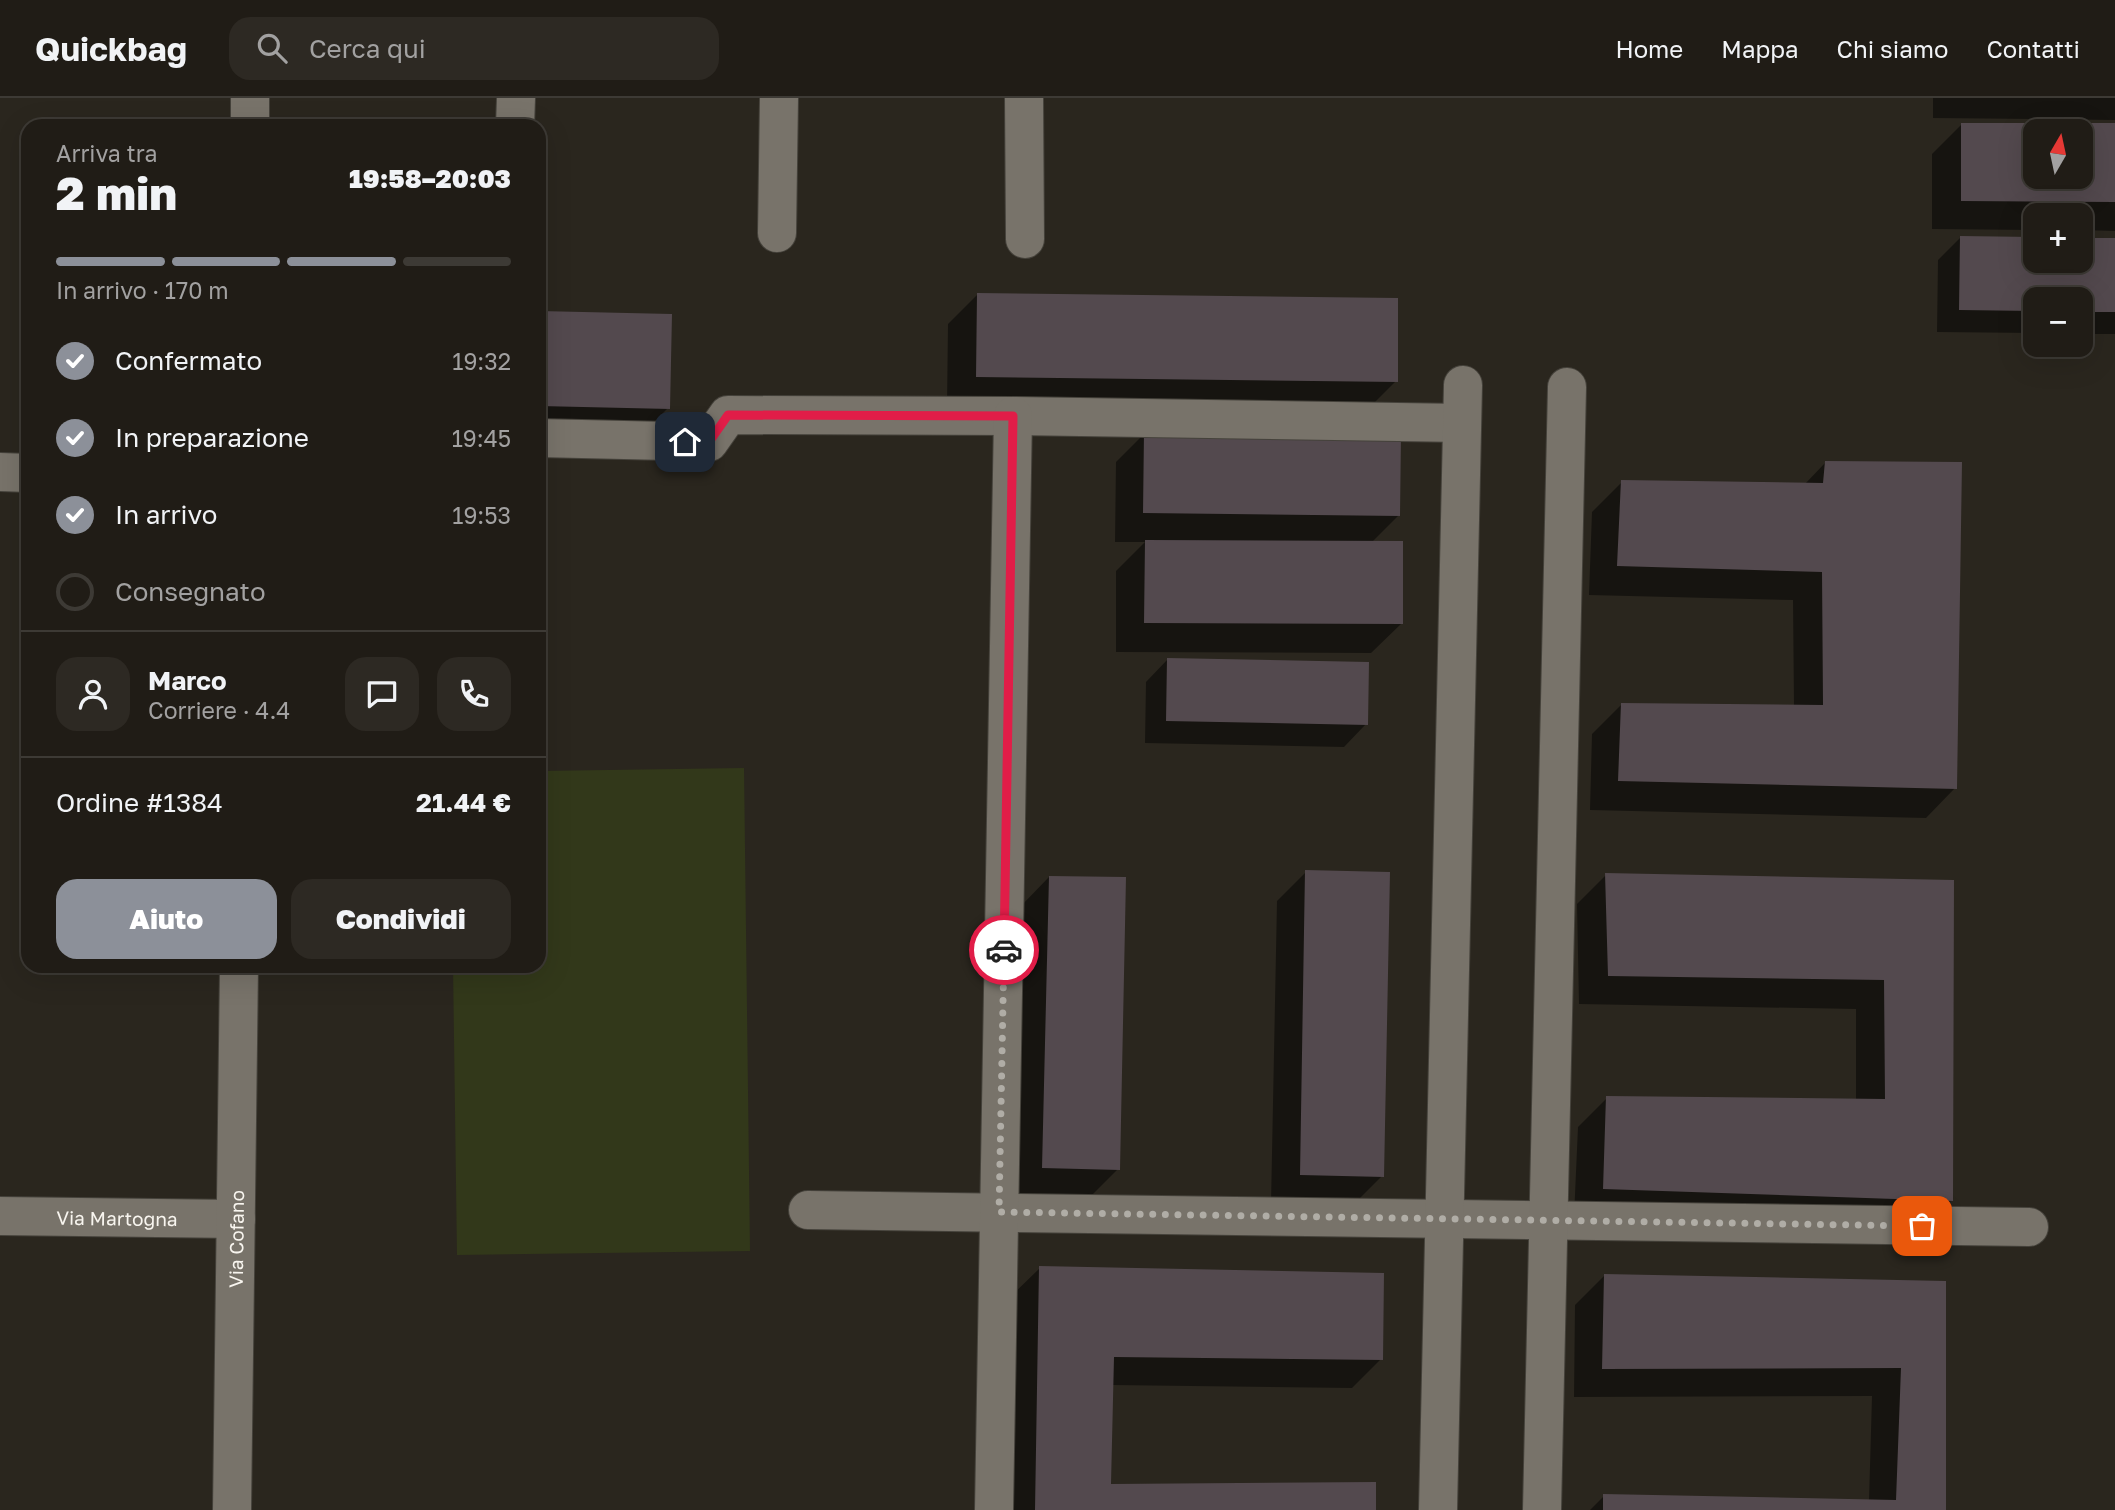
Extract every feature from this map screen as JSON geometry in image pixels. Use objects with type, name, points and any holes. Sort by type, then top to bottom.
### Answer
[{"type":"street","points":[[250,98],[250,119]]},
{"type":"street","points":[[516,98],[516,119]]},
{"type":"street","points":[[778,233],[779,98]]},
{"type":"street","points":[[1024,98],[1025,239]]},
{"type":"street","points":[[1438,1510],[1462,385]]},
{"type":"street","points":[[1542,1510],[1567,387]]},
{"type":"street","points":[[546,438],[709,442],[728,415],[1013,416],[1462,423]]},
{"type":"street","points":[[994,1510],[1013,416]]},
{"type":"street","points":[[0,472],[21,472]]},
{"type":"street","name":"Via Cofano","points":[[232,1510],[239,973]]},
{"type":"street","points":[[808,1210],[2029,1227]]},
{"type":"street","name":"Via Martogna","points":[[0,1216],[236,1219]]},
{"type":"green space","points":[[744,768],[750,1251],[457,1255],[453,973],[546,973],[546,771]]},
{"type":"building","points":[[1961,123],[2023,123],[2023,189],[2093,189],[2093,123],[2115,123],[2115,202],[1961,201]]},
{"type":"building","points":[[1960,236],[2023,237],[2023,273],[2093,273],[2093,238],[2115,238],[2115,312],[2093,312],[2093,287],[2023,287],[2023,311],[1959,310]]},
{"type":"building","points":[[977,293],[1398,298],[1398,382],[976,377]]},
{"type":"building","points":[[546,311],[672,314],[670,409],[546,406]]},
{"type":"building","points":[[1144,431],[1401,434],[1400,516],[1143,513]]},
{"type":"building","points":[[1825,461],[1962,462],[1957,789],[1618,781],[1621,703],[1823,705],[1822,572],[1617,566],[1621,480],[1823,483]]},
{"type":"building","points":[[1145,540],[1403,541],[1403,624],[1144,623]]},
{"type":"building","points":[[1167,658],[1369,662],[1368,725],[1166,721]]},
{"type":"building","points":[[1305,870],[1390,872],[1384,1177],[1300,1175]]},
{"type":"building","points":[[1605,873],[1954,880],[1953,1201],[1603,1189],[1606,1096],[1885,1099],[1884,980],[1608,976]]},
{"type":"building","points":[[1049,876],[1126,877],[1120,1170],[1042,1168]]},
{"type":"building","points":[[1039,1266],[1384,1273],[1383,1360],[1114,1357],[1111,1484],[1376,1482],[1376,1510],[1035,1510]]},
{"type":"building","points":[[1604,1274],[1946,1281],[1946,1510],[1603,1510],[1603,1494],[1896,1500],[1901,1368],[1602,1369]]},
{"type":"way so far","points":[[1004,950],[999,1212],[1922,1226]]},
{"type":"route","points":[[685,442],[709,442],[728,415],[1013,416],[1004,950]]}]
